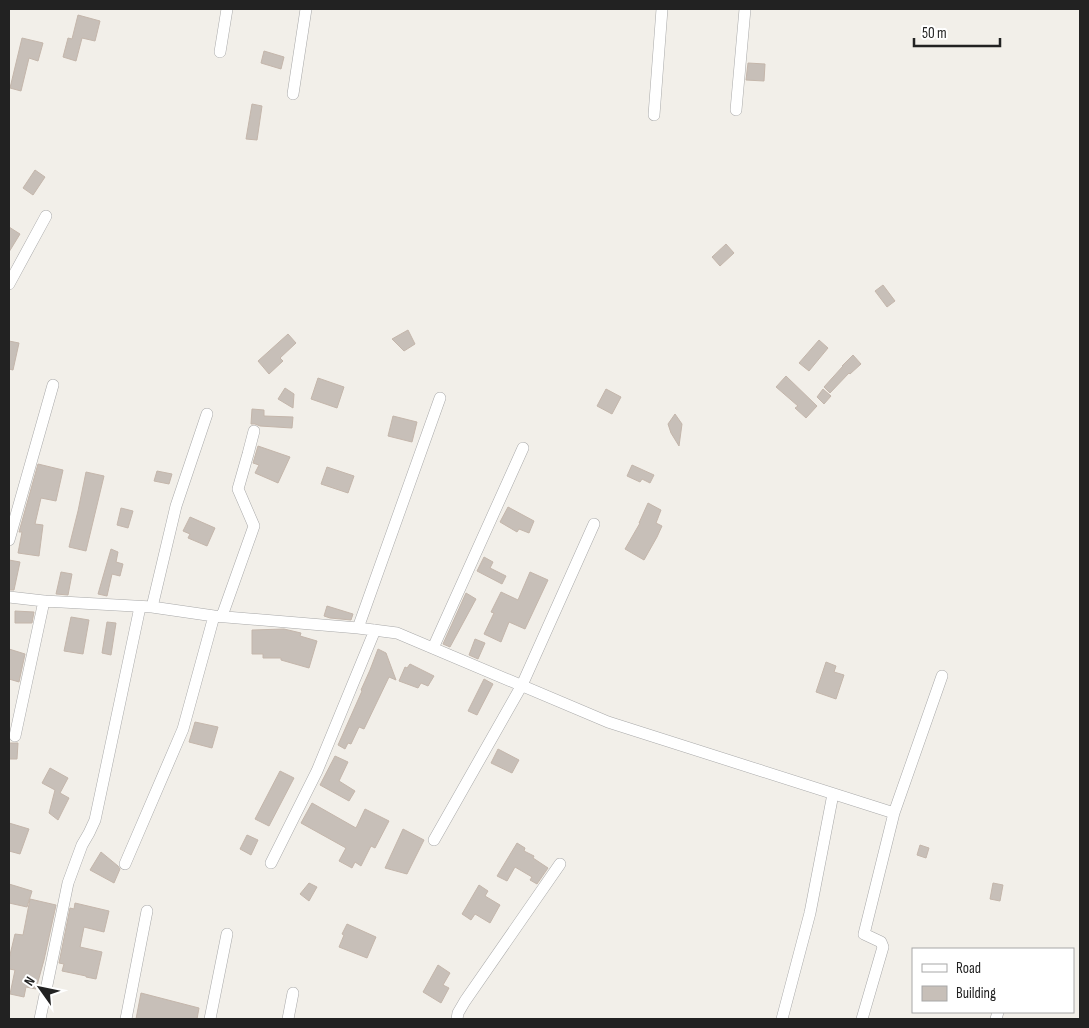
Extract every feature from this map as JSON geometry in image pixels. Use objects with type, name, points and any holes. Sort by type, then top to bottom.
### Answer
[{"type":"street","points":[[220,52],[227,9]]},
{"type":"street","points":[[293,94],[306,9]]},
{"type":"street","points":[[654,115],[662,9]]},
{"type":"street","points":[[736,110],[745,9]]},
{"type":"street","points":[[9,284],[46,216]]},
{"type":"street","points":[[9,540],[53,385]]},
{"type":"street","points":[[358,628],[440,398]]},
{"type":"street","points":[[152,607],[176,506],[208,414]]},
{"type":"street","points":[[125,864],[183,729],[218,616],[254,526],[238,489],[254,431]]},
{"type":"street","points":[[433,648],[523,448]]},
{"type":"street","points":[[434,840],[522,685],[594,524]]},
{"type":"street","points":[[9,597],[44,601],[152,607],[218,616],[397,633],[608,722],[894,813]]},
{"type":"street","points":[[15,736],[44,601]]},
{"type":"street","points":[[40,1019],[68,883],[82,845],[95,820],[140,607]]},
{"type":"street","points":[[271,863],[317,771],[374,630]]},
{"type":"street","points":[[862,1019],[883,948],[881,942],[864,934],[894,813],[942,676]]},
{"type":"street","points":[[782,1019],[810,913],[833,794]]},
{"type":"street","points":[[457,1019],[458,1013],[465,1001],[560,864]]},
{"type":"street","points":[[126,1019],[147,910]]},
{"type":"street","points":[[210,1019],[227,934]]},
{"type":"street","points":[[288,1019],[293,993]]},
{"type":"building","points":[[78,15],[100,21],[95,41],[82,38],[76,61],[63,57],[68,38],[72,39]]},
{"type":"building","points":[[22,38],[43,43],[38,61],[29,58],[21,91],[10,88]]},
{"type":"building","points":[[264,51],[284,57],[281,69],[261,63]]},
{"type":"building","points":[[748,63],[765,64],[764,81],[746,80]]},
{"type":"building","points":[[252,104],[262,106],[257,140],[246,139]]},
{"type":"building","points":[[35,170],[45,177],[33,195],[23,188]]},
{"type":"building","points":[[9,227],[20,234],[9,252]]},
{"type":"building","points":[[726,244],[734,253],[720,266],[712,257]]},
{"type":"building","points":[[883,285],[895,301],[887,307],[875,291]]},
{"type":"building","points":[[408,330],[415,344],[404,351],[392,339]]},
{"type":"building","points":[[288,334],[296,343],[280,358],[283,361],[269,374],[258,361]]},
{"type":"building","points":[[819,340],[828,348],[809,371],[799,363]]},
{"type":"building","points":[[9,341],[19,343],[13,370],[9,369]]},
{"type":"building","points":[[853,355],[861,364],[849,373],[830,393],[824,387]]},
{"type":"building","points":[[786,376],[817,406],[806,418],[795,408],[798,406],[776,387]]},
{"type":"building","points":[[318,378],[344,387],[337,408],[311,399]]},
{"type":"building","points":[[285,388],[294,394],[293,408],[278,399]]},
{"type":"building","points":[[606,389],[621,397],[612,414],[597,406]]},
{"type":"building","points":[[823,389],[831,396],[824,404],[817,397]]},
{"type":"building","points":[[252,409],[264,410],[264,416],[293,417],[292,428],[251,424]]},
{"type":"building","points":[[675,414],[682,424],[679,446],[668,424]]},
{"type":"building","points":[[393,416],[417,422],[412,442],[388,436]]},
{"type":"building","points":[[258,446],[290,457],[278,483],[255,473],[259,465],[253,463]]},
{"type":"building","points":[[38,464],[63,470],[56,501],[41,498],[35,524],[43,525],[39,556],[18,553],[22,532],[19,532]]},
{"type":"building","points":[[632,465],[654,475],[650,483],[642,479],[640,482],[627,476]]},
{"type":"building","points":[[327,467],[354,476],[348,493],[321,484]]},
{"type":"building","points":[[157,471],[172,474],[169,484],[154,481]]},
{"type":"building","points":[[86,472],[104,476],[86,551],[69,547]]},
{"type":"building","points":[[648,503],[661,510],[656,523],[662,526],[644,560],[625,549],[640,523]]},
{"type":"building","points":[[508,507],[534,521],[529,533],[519,529],[517,532],[500,522]]},
{"type":"building","points":[[121,508],[133,511],[128,528],[117,525]]},
{"type":"building","points":[[190,517],[215,528],[207,546],[188,538],[190,534],[183,531]]},
{"type":"building","points":[[111,549],[118,552],[116,562],[123,564],[120,576],[112,574],[107,596],[98,594]]},
{"type":"building","points":[[484,557],[493,562],[490,568],[506,576],[502,584],[477,571]]},
{"type":"building","points":[[9,560],[20,562],[14,590],[9,590]]},
{"type":"building","points":[[61,572],[72,574],[68,595],[56,594]]},
{"type":"building","points":[[530,572],[548,580],[525,629],[509,622],[501,642],[484,634],[494,613],[491,612],[501,592],[518,600]]},
{"type":"building","points":[[466,593],[476,599],[450,647],[443,644]]},
{"type":"building","points":[[327,606],[353,614],[351,620],[324,616]]},
{"type":"building","points":[[15,611],[34,612],[32,623],[15,623]]},
{"type":"building","points":[[71,617],[89,620],[83,654],[64,651]]},
{"type":"building","points":[[107,622],[116,623],[111,655],[102,653]]},
{"type":"building","points":[[284,629],[301,633],[300,636],[317,641],[309,668],[281,660],[281,658],[263,658],[263,654],[252,654],[252,630]]},
{"type":"building","points":[[475,639],[485,643],[478,659],[469,655]]},
{"type":"building","points":[[9,649],[25,654],[19,682],[9,679]]},
{"type":"building","points":[[378,649],[386,653],[396,680],[389,677],[364,729],[359,727],[351,744],[348,743],[345,749],[338,745]]},
{"type":"building","points":[[826,662],[836,666],[834,672],[844,675],[836,699],[816,692]]},
{"type":"building","points":[[410,664],[434,676],[428,686],[421,683],[418,688],[399,681],[405,667],[407,668]]},
{"type":"building","points":[[484,679],[493,684],[477,715],[468,711]]},
{"type":"building","points":[[195,722],[218,727],[212,748],[189,742]]},
{"type":"building","points":[[9,743],[18,743],[17,759],[9,759]]},
{"type":"building","points":[[498,749],[519,760],[512,773],[491,763]]},
{"type":"building","points":[[335,756],[348,762],[339,781],[355,791],[349,801],[320,785]]},
{"type":"building","points":[[50,768],[68,778],[60,793],[69,798],[58,820],[49,813],[55,790],[42,783]]},
{"type":"building","points":[[280,771],[294,778],[269,826],[255,819]]},
{"type":"building","points":[[312,803],[356,828],[365,809],[389,821],[375,848],[371,846],[361,866],[355,862],[352,868],[339,861],[346,848],[301,823]]},
{"type":"building","points":[[9,823],[29,829],[20,854],[9,851]]},
{"type":"building","points":[[403,829],[424,840],[407,874],[385,868]]},
{"type":"building","points":[[247,835],[258,840],[251,855],[240,849]]},
{"type":"building","points":[[517,843],[525,848],[524,851],[534,856],[533,858],[548,868],[537,884],[530,880],[532,877],[515,867],[507,881],[497,876]]},
{"type":"building","points":[[920,845],[929,848],[926,858],[917,855]]},
{"type":"building","points":[[101,852],[120,869],[114,883],[90,870]]},
{"type":"building","points":[[309,883],[317,887],[309,901],[300,894]]},
{"type":"building","points":[[993,883],[1003,885],[1000,901],[990,899]]},
{"type":"building","points":[[9,884],[32,891],[27,907],[9,903]]},
{"type":"building","points":[[479,885],[488,891],[485,896],[500,905],[490,923],[475,914],[471,920],[462,914]]},
{"type":"building","points":[[30,899],[56,905],[36,989],[26,987],[24,997],[10,994],[15,970],[9,969],[9,959],[15,934],[23,935]]},
{"type":"building","points":[[75,903],[109,911],[104,932],[84,927],[80,947],[102,952],[96,979],[62,971],[64,964],[59,963],[70,908],[74,909]]},
{"type":"building","points":[[347,924],[376,937],[367,958],[339,947]]},
{"type":"building","points":[[438,965],[450,973],[443,985],[449,988],[441,1003],[423,992]]},
{"type":"building","points":[[141,993],[199,1008],[197,1019],[136,1019]]}]
